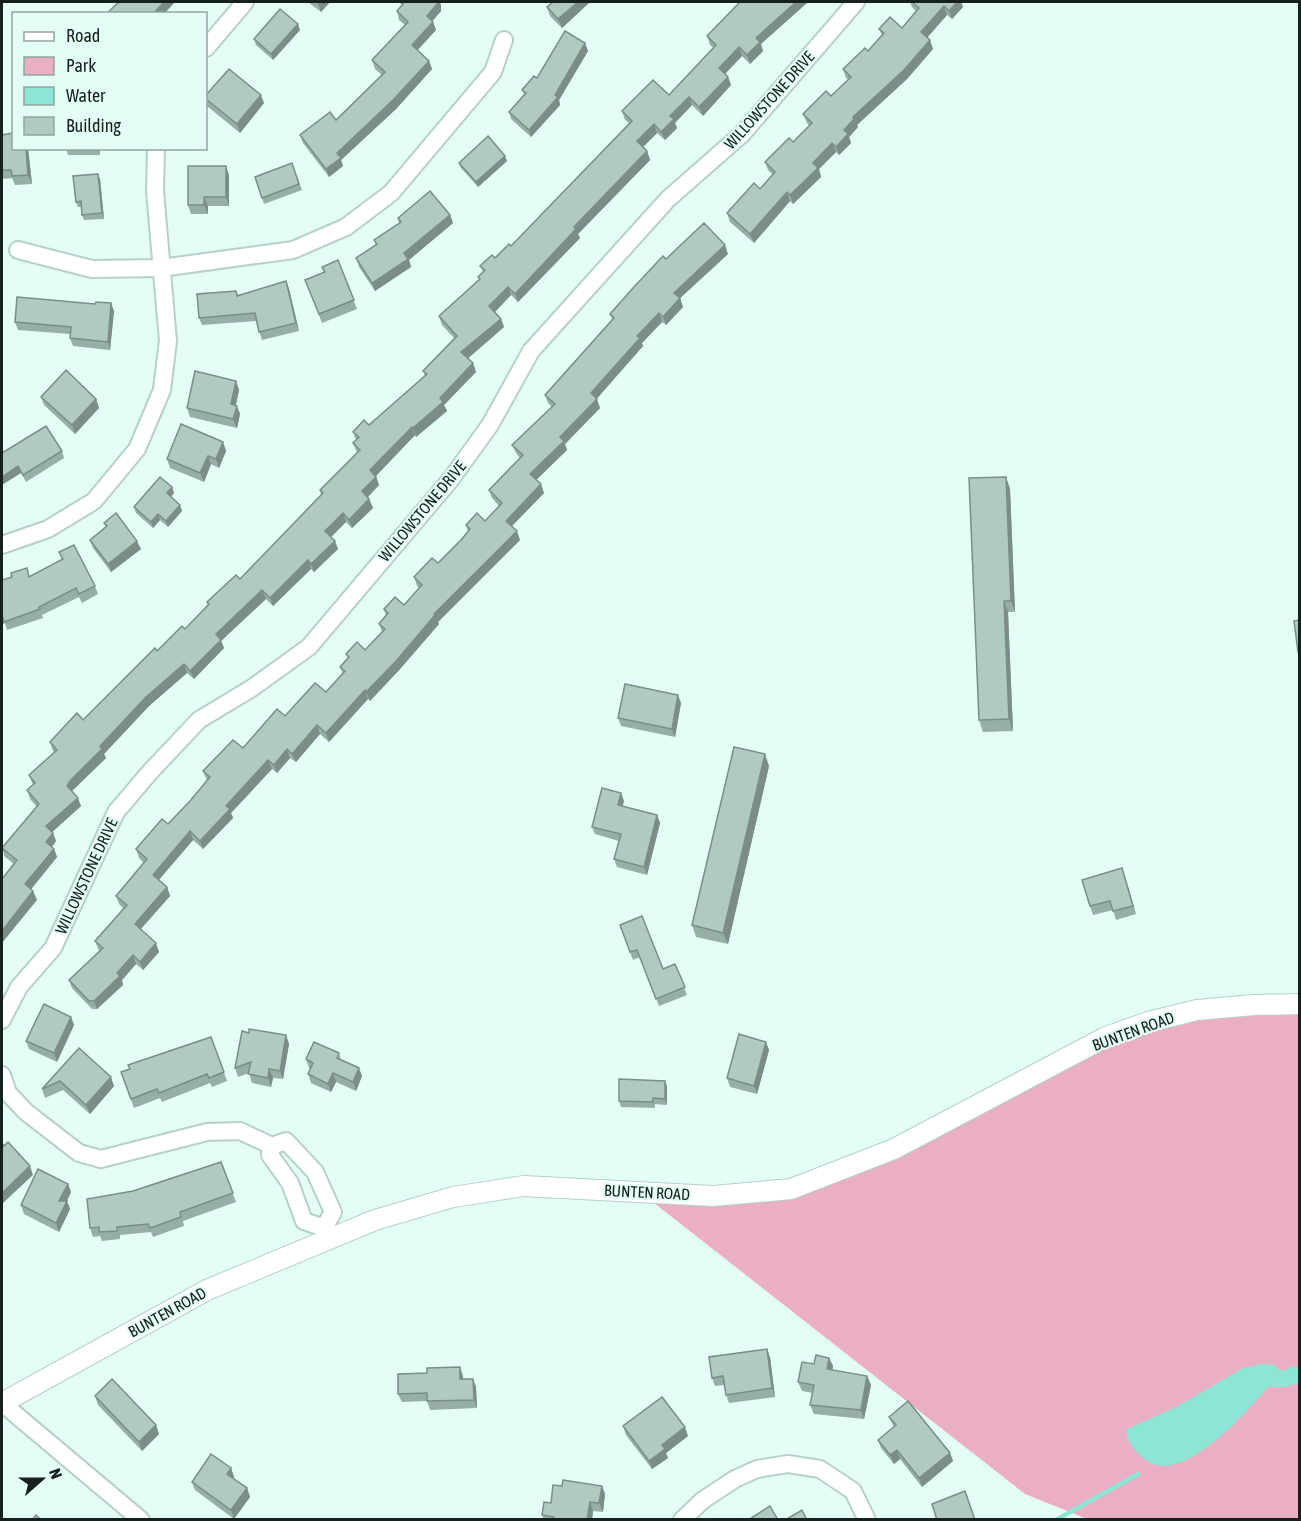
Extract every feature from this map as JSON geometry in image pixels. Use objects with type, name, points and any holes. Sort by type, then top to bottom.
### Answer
[{"type":"street","points":[[207,47],[245,2]]},
{"type":"street","name":"WILLOWSTONE DRIVE","points":[[2,1020],[19,987],[53,948],[117,812],[136,788],[199,720],[309,647],[451,479],[490,425],[531,351],[668,199],[742,134],[856,2]]},
{"type":"street","points":[[18,250],[92,268],[161,268],[293,250],[346,228],[391,193],[493,72],[504,40]]},
{"type":"street","points":[[2,545],[48,529],[94,501],[137,449],[162,390],[168,341],[155,191],[156,150]]},
{"type":"street","name":"BUNTEN ROAD","points":[[2,1403],[207,1290],[325,1233],[453,1197],[524,1186],[713,1196],[791,1189],[894,1149],[1106,1037],[1148,1022],[1197,1010],[1299,1004]]},
{"type":"street","points":[[2,1075],[8,1093],[26,1112],[79,1153],[101,1159],[207,1132],[240,1131],[272,1146],[286,1141],[315,1172],[333,1212],[325,1233],[304,1221],[286,1176],[270,1155],[272,1146]]},
{"type":"street","points":[[286,1176],[306,1162]]},
{"type":"street","points":[[2,1403],[141,1520]]},
{"type":"street","points":[[682,1520],[703,1500],[735,1479],[757,1469],[788,1464],[820,1469],[853,1491],[867,1520]]},
{"type":"green space","points":[[1299,1014],[1299,1519],[1087,1519],[1025,1494],[649,1199],[791,1200],[1073,1048],[1215,1015]]},
{"type":"water","points":[[1262,1364],[1273,1365],[1282,1371],[1294,1366],[1299,1368],[1299,1383],[1286,1387],[1268,1387],[1228,1430],[1192,1457],[1174,1464],[1157,1465],[1142,1457],[1131,1445],[1127,1437],[1127,1429],[1176,1407],[1243,1368]]},
{"type":"building","points":[[119,2],[164,2],[155,12],[108,12]]},
{"type":"building","points":[[401,2],[438,2],[427,16],[433,22],[412,45],[429,61],[393,100],[337,153],[341,158],[326,169],[300,135],[330,112],[336,120],[385,72],[372,60],[408,22],[397,11],[403,4]]},
{"type":"building","points":[[553,2],[578,2],[558,19],[547,7]]},
{"type":"building","points":[[740,2],[796,2],[756,38],[760,42],[747,55],[739,47],[719,68],[728,77],[699,107],[689,97],[670,116],[674,119],[661,132],[654,124],[637,141],[647,151],[574,227],[576,229],[515,294],[508,287],[489,306],[501,319],[461,352],[473,363],[440,398],[443,402],[412,427],[370,470],[376,477],[362,491],[369,499],[349,520],[343,513],[325,531],[335,541],[311,564],[308,560],[270,598],[262,590],[216,634],[221,640],[190,671],[184,664],[146,697],[100,746],[102,749],[70,781],[67,786],[78,798],[46,826],[53,833],[46,842],[54,849],[25,884],[33,891],[2,931],[2,879],[17,860],[2,848],[39,804],[27,790],[35,783],[29,775],[57,750],[50,742],[77,713],[83,720],[155,648],[157,651],[182,626],[185,629],[209,604],[207,602],[236,575],[240,579],[323,493],[320,490],[360,450],[353,443],[359,437],[353,432],[364,420],[369,425],[427,374],[423,371],[457,336],[439,316],[480,279],[478,277],[485,270],[480,266],[492,255],[495,258],[509,244],[511,246],[632,121],[622,111],[653,80],[669,95],[716,45],[707,36]]},
{"type":"building","points":[[912,2],[957,2],[949,11],[944,6],[921,32],[930,40],[904,70],[853,117],[854,119],[844,130],[848,134],[836,147],[832,143],[813,163],[818,168],[790,195],[787,192],[750,234],[727,213],[754,183],[760,189],[775,172],[765,162],[789,138],[793,142],[812,123],[803,114],[826,91],[831,96],[851,77],[843,69],[865,48],[868,51],[884,33],[879,29],[890,17],[902,28],[919,8]]},
{"type":"building","points":[[280,9],[298,24],[271,54],[254,39]]},
{"type":"building","points":[[565,31],[585,43],[555,95],[558,97],[529,130],[509,112],[526,93],[522,90],[534,76],[537,78]]},
{"type":"building","points":[[229,69],[261,95],[237,124],[207,100],[207,94]]},
{"type":"building","points":[[12,133],[12,150],[26,150],[28,175],[12,176],[11,170],[2,170],[2,135]]},
{"type":"building","points":[[488,136],[505,156],[476,182],[459,163]]},
{"type":"building","points":[[292,163],[299,184],[262,198],[255,177]]},
{"type":"building","points":[[188,166],[226,166],[226,197],[204,197],[204,205],[188,205]]},
{"type":"building","points":[[98,174],[102,213],[82,215],[81,201],[76,202],[73,176]]},
{"type":"building","points":[[430,191],[450,215],[404,253],[408,259],[372,283],[356,258],[377,244],[374,240],[401,222],[398,218]]},
{"type":"building","points":[[704,223],[725,245],[674,293],[680,298],[663,317],[659,313],[637,336],[640,338],[591,393],[597,399],[560,437],[564,441],[530,474],[541,484],[506,521],[517,531],[434,614],[397,660],[366,692],[365,690],[326,733],[317,725],[292,754],[287,749],[274,765],[268,760],[226,806],[230,809],[200,841],[190,831],[153,875],[167,887],[135,924],[156,943],[140,962],[133,955],[117,973],[120,976],[94,1001],[89,1001],[69,980],[103,948],[95,941],[127,905],[116,896],[147,859],[136,849],[162,819],[168,824],[190,801],[210,777],[203,771],[233,740],[243,748],[277,709],[285,716],[315,683],[326,692],[345,671],[340,667],[349,657],[346,654],[357,642],[365,650],[385,629],[379,624],[388,613],[384,609],[395,597],[404,605],[422,585],[414,577],[432,558],[438,563],[470,529],[466,525],[477,513],[485,521],[502,503],[489,490],[523,455],[512,445],[555,404],[545,395],[614,318],[610,314],[633,288],[663,256],[666,259]]},
{"type":"building","points":[[338,260],[354,300],[319,314],[305,280],[325,272],[322,267]]},
{"type":"building","points":[[286,281],[296,323],[259,332],[255,313],[199,318],[197,294],[236,291],[237,296]]},
{"type":"building","points":[[17,297],[95,304],[96,302],[111,303],[108,342],[70,338],[71,327],[15,322]]},
{"type":"building","points":[[66,370],[96,399],[72,425],[41,397]]},
{"type":"building","points":[[195,371],[236,381],[231,404],[237,406],[233,419],[187,408]]},
{"type":"building","points":[[181,424],[223,442],[216,459],[208,456],[200,473],[167,459]]},
{"type":"building","points":[[46,426],[62,451],[23,475],[18,466],[2,477],[2,453]]},
{"type":"building","points":[[160,477],[172,487],[167,493],[180,505],[166,521],[158,514],[151,522],[134,507]]},
{"type":"building","points":[[1006,477],[1011,601],[1004,601],[1009,719],[979,720],[969,478]]},
{"type":"building","points":[[116,513],[137,541],[108,564],[90,540],[107,526],[104,523]]},
{"type":"building","points":[[74,545],[95,586],[79,594],[76,588],[39,607],[40,609],[4,622],[2,580],[12,577],[11,573],[27,568],[29,577],[63,559],[59,552]]},
{"type":"building","points":[[1299,620],[1299,652],[1298,652],[1294,621]]},
{"type":"building","points":[[625,684],[678,695],[672,729],[618,718]]},
{"type":"building","points":[[734,747],[765,754],[723,933],[692,925]]},
{"type":"building","points":[[602,788],[621,793],[618,805],[657,815],[644,867],[614,859],[621,834],[592,827]]},
{"type":"building","points":[[1122,868],[1133,906],[1113,911],[1110,901],[1090,906],[1082,880]]},
{"type":"building","points":[[642,916],[663,969],[675,964],[685,987],[656,999],[637,950],[630,952],[620,925]]},
{"type":"building","points":[[44,1004],[71,1017],[54,1053],[26,1041]]},
{"type":"building","points":[[249,1029],[286,1035],[280,1071],[269,1069],[268,1078],[248,1074],[251,1062],[235,1068],[242,1031],[249,1033]]},
{"type":"building","points":[[739,1034],[766,1042],[754,1086],[727,1078]]},
{"type":"building","points":[[211,1037],[224,1072],[209,1078],[207,1074],[159,1093],[157,1089],[131,1099],[121,1072],[130,1069],[128,1065]]},
{"type":"building","points":[[314,1042],[339,1053],[337,1058],[359,1068],[353,1082],[333,1073],[328,1084],[308,1074],[313,1063],[306,1059]]},
{"type":"building","points":[[79,1048],[111,1077],[86,1105],[60,1081],[42,1089]]},
{"type":"building","points":[[619,1079],[665,1081],[665,1099],[653,1098],[653,1102],[619,1101]]},
{"type":"building","points":[[8,1142],[30,1166],[2,1193],[2,1143],[4,1146]]},
{"type":"building","points":[[221,1162],[233,1193],[180,1212],[181,1217],[150,1228],[148,1224],[117,1227],[117,1231],[99,1232],[99,1227],[90,1228],[87,1199],[133,1191]]},
{"type":"building","points":[[38,1169],[68,1184],[59,1201],[67,1201],[56,1223],[21,1205]]},
{"type":"building","points":[[767,1349],[772,1388],[726,1395],[723,1376],[712,1378],[709,1357]]},
{"type":"building","points":[[816,1355],[829,1358],[827,1369],[867,1376],[861,1410],[810,1405],[814,1385],[798,1382],[802,1362],[814,1364]]},
{"type":"building","points":[[460,1367],[460,1379],[473,1379],[474,1400],[427,1401],[427,1393],[398,1394],[398,1374],[427,1373],[427,1368]]},
{"type":"building","points":[[112,1379],[156,1425],[139,1442],[95,1396]]},
{"type":"building","points":[[662,1397],[685,1427],[662,1445],[665,1449],[649,1461],[623,1426]]},
{"type":"building","points":[[908,1401],[950,1453],[919,1478],[897,1450],[890,1455],[878,1440],[896,1425],[889,1417]]},
{"type":"building","points":[[211,1454],[231,1468],[227,1474],[247,1488],[231,1510],[192,1482]]},
{"type":"building","points":[[563,1480],[602,1486],[599,1503],[590,1502],[587,1520],[553,1520],[554,1517],[542,1515],[544,1502],[551,1503],[553,1485],[562,1486]]},
{"type":"building","points":[[965,1491],[975,1520],[937,1520],[932,1504]]},
{"type":"building","points":[[770,1506],[778,1520],[748,1520]]},
{"type":"building","points":[[802,1510],[807,1520],[785,1520]]},
{"type":"waterway","points":[[1056,1520],[1138,1474]]}]
